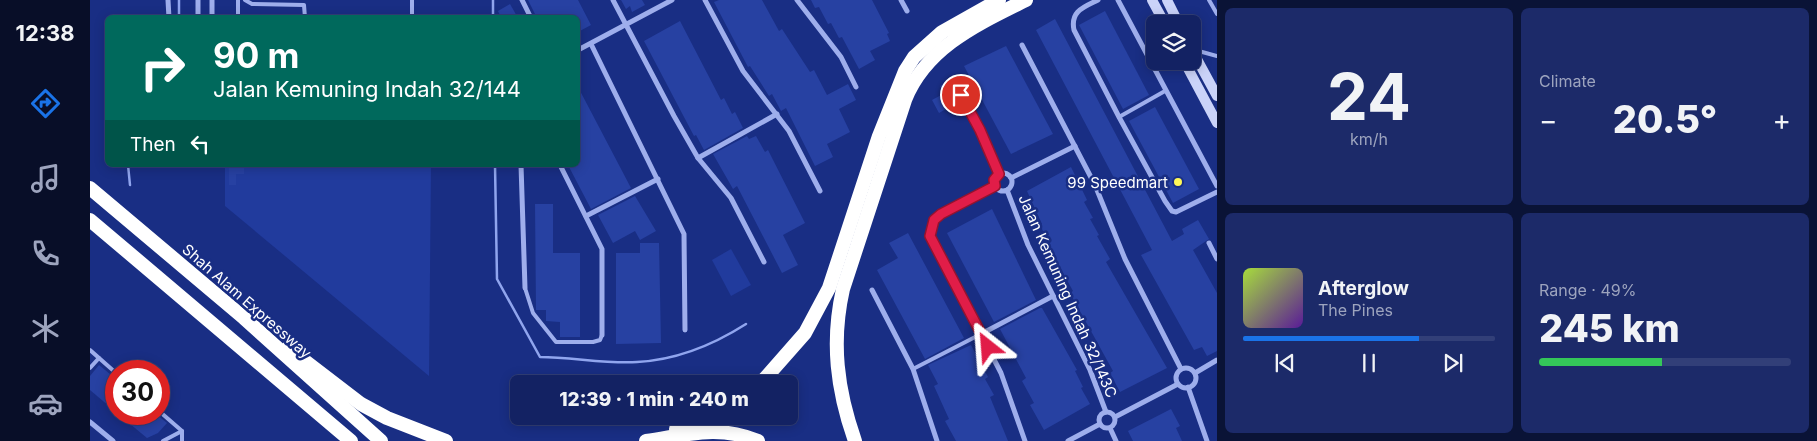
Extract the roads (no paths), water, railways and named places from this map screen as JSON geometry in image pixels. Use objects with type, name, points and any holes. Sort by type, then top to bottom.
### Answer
[{"type":"highway","points":[[768,375],[805,333],[829,288],[879,136],[904,71],[914,57],[942,32],[999,0]]},
{"type":"highway","points":[[855,441],[839,387],[836,344],[839,309],[843,289],[905,100],[916,77],[938,51],[984,22],[1026,0]]},
{"type":"highway","name":"Shah Alam Expressway","points":[[90,188],[244,318],[381,441]]},
{"type":"highway","points":[[90,220],[351,441]]},
{"type":"highway","points":[[244,318],[311,364],[360,404],[395,421],[446,441]]},
{"type":"highway","points":[[292,392],[336,441]]},
{"type":"highway","points":[[642,441],[684,425]]},
{"type":"highway","points":[[646,441],[708,431],[740,434],[758,441]]},
{"type":"street","points":[[168,0],[169,15]]},
{"type":"street","points":[[198,0],[198,15]]},
{"type":"street","points":[[212,0],[212,15]]},
{"type":"street","points":[[522,0],[530,15]]},
{"type":"street","points":[[613,0],[698,158],[730,198],[764,262]]},
{"type":"street","points":[[580,49],[672,0]]},
{"type":"street","points":[[705,0],[743,70],[777,114],[820,191]]},
{"type":"street","points":[[797,0],[841,57],[856,87]]},
{"type":"street","points":[[901,0],[907,11]]},
{"type":"street","points":[[1098,0],[1079,10],[1073,18],[1073,24],[1085,53],[1172,211],[1183,210],[1217,192]]},
{"type":"street","points":[[1118,0],[1217,186]]},
{"type":"street","points":[[1152,0],[1160,15]]},
{"type":"street","points":[[1167,0],[1174,15]]},
{"type":"street","points":[[591,44],[684,234],[685,330]]},
{"type":"street","points":[[1022,45],[1095,185],[1125,259],[1181,369]]},
{"type":"street","points":[[1201,64],[1216,89]]},
{"type":"street","points":[[1189,70],[1217,123]]},
{"type":"street","points":[[961,95],[980,130],[999,174]]},
{"type":"street","points":[[698,158],[777,114]]},
{"type":"street","points":[[1011,178],[1075,146]]},
{"type":"street","points":[[521,167],[525,288]]},
{"type":"street","points":[[561,167],[602,249],[602,335]]},
{"type":"street","points":[[995,186],[1002,190],[1007,190],[1011,186],[1011,178],[1007,174],[999,174]]},
{"type":"street","points":[[995,186],[994,180],[999,174]]},
{"type":"street","points":[[586,216],[658,179]]},
{"type":"street","points":[[995,186],[941,214],[934,220],[930,236],[1002,373],[1025,441]]},
{"type":"street","name":"Jalan Kemuning Indah 32/143C","points":[[1007,190],[1028,245],[1090,370],[1106,412]]},
{"type":"street","points":[[1209,243],[1217,259]]},
{"type":"street","points":[[872,290],[913,369],[937,441]]},
{"type":"street","points":[[981,334],[1053,296]]},
{"type":"street","points":[[1195,373],[1217,360]]},
{"type":"street","points":[[1189,368],[1195,373],[1195,382],[1188,387],[1182,387],[1178,384],[1176,376],[1181,369],[1189,368]]},
{"type":"street","points":[[1114,417],[1178,384]]},
{"type":"street","points":[[1188,387],[1207,441]]},
{"type":"street","points":[[1106,412],[1114,417],[1115,424],[1110,428],[1104,428],[1100,424],[1100,417],[1106,412]]},
{"type":"street","points":[[90,422],[113,441]]},
{"type":"street","points":[[1068,441],[1100,424]]},
{"type":"street","points":[[1110,428],[1116,441]]},
{"type":"lane","points":[[238,0],[238,15]]},
{"type":"lane","points":[[245,0],[252,4],[304,4],[305,15]]},
{"type":"lane","points":[[412,0],[412,15]]},
{"type":"lane","points":[[1209,0],[1217,12]]},
{"type":"lane","points":[[1201,52],[1217,56]]},
{"type":"lane","points":[[1119,117],[1166,90]]},
{"type":"lane","points":[[525,288],[533,313],[556,342],[593,342],[600,340],[602,335]]},
{"type":"lane","points":[[913,369],[981,334]]},
{"type":"lane","points":[[90,350],[105,363]]},
{"type":"lane","points":[[90,368],[99,358]]},
{"type":"lane","points":[[170,421],[182,431],[182,441]]},
{"type":"lane","points":[[163,441],[182,431]]},
{"type":"waterway","points":[[179,0],[179,15]]},
{"type":"waterway","points":[[493,0],[493,15]]},
{"type":"waterway","points":[[128,167],[130,185]]},
{"type":"waterway","points":[[495,167],[497,279],[540,357],[613,362],[652,361],[680,355],[707,345],[746,324]]},
{"type":"place","name":"99 Speedmart","points":[[1178,182]]}]
